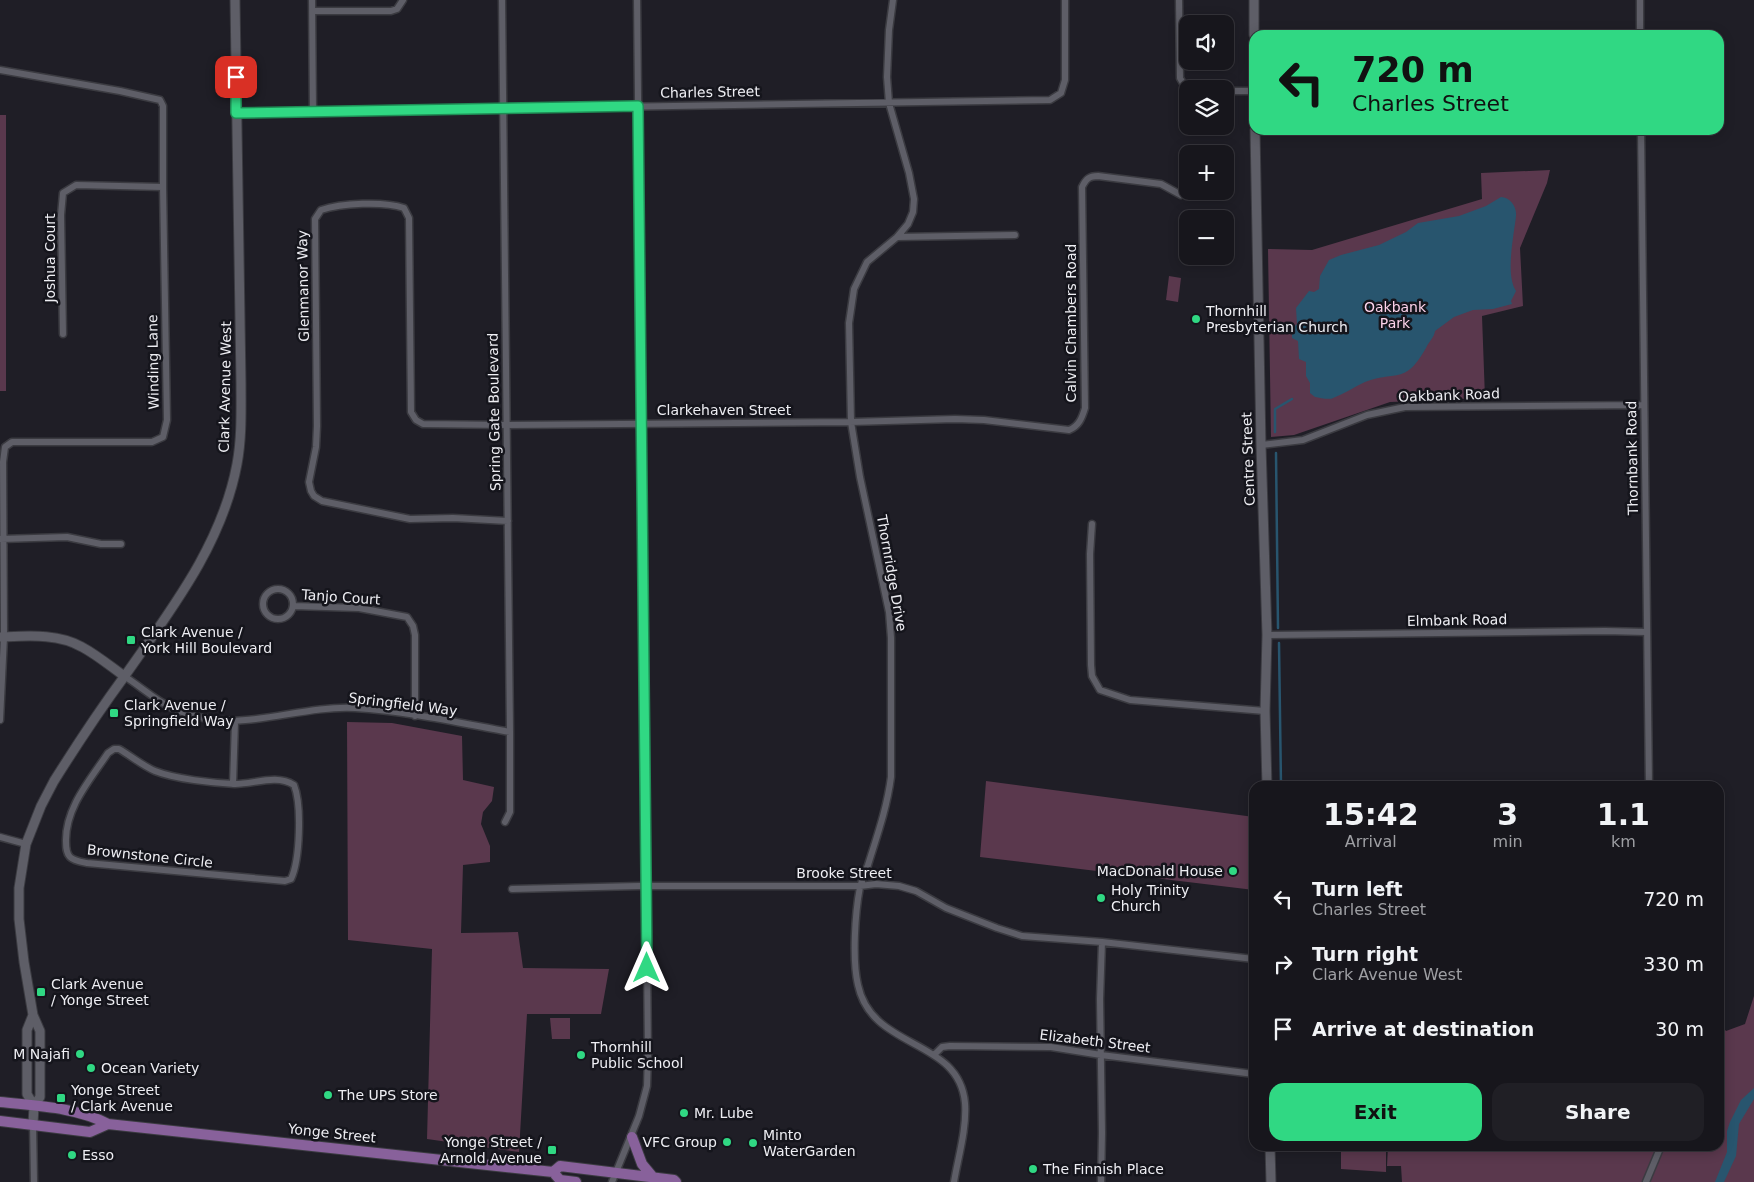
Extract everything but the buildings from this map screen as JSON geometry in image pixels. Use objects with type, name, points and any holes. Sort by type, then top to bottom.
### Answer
[{"type":"main road","name":"Yonge Street","points":[[0,1102],[49,1107],[92,1116],[108,1124],[558,1178],[576,1182]]},
{"type":"main road","name":"Yonge Street","points":[[0,1121],[90,1132],[108,1124]]},
{"type":"main road","points":[[632,1137],[642,1164],[652,1176]]},
{"type":"main road","name":"Yonge Street","points":[[558,1178],[560,1166],[614,1177],[652,1176],[676,1182]]},
{"type":"street","name":"Clark Avenue West","points":[[33,1016],[27,1030],[27,1094],[34,1106],[40,1097],[40,1031],[33,1016],[19,919],[19,888],[26,844],[41,806],[54,781],[190,581],[213,538],[237,464],[241,426],[241,384],[235,0]]},
{"type":"street","points":[[312,0],[313,111]]},
{"type":"street","points":[[313,11],[390,11],[397,9],[403,0]]},
{"type":"street","name":"Spring Gate Boulevard","points":[[502,0],[510,732],[510,812],[505,822]]},
{"type":"street","points":[[614,1177],[632,1137],[647,1086],[637,0]]},
{"type":"street","name":"Thornridge Drive","points":[[893,0],[887,77],[889,103],[909,173],[914,199],[913,212],[908,224],[897,237],[867,262],[854,289],[849,323],[851,422],[860,477],[886,595],[891,638],[891,777],[889,796],[860,886],[856,916],[856,972],[858,986],[864,1001],[879,1023],[894,1034],[935,1054],[954,1072],[961,1085],[965,1102],[965,1120],[954,1182]]},
{"type":"street","name":"Charles Street","points":[[236,113],[1037,102],[1050,100],[1064,88],[1064,0]]},
{"type":"street","points":[[1179,0],[1181,80]]},
{"type":"street","points":[[1254,0],[1254,30]]},
{"type":"street","points":[[1640,0],[1640,30]]},
{"type":"street","name":"Winding Lane","points":[[0,70],[120,91],[160,100],[164,106],[163,187],[166,420],[163,437],[152,442],[12,442],[5,447],[2,462],[0,720]]},
{"type":"street","points":[[1234,91],[1249,91]]},
{"type":"street","name":"Centre Street","points":[[1254,135],[1261,445],[1268,635],[1265,710],[1266,781]]},
{"type":"street","name":"Thornbank Road","points":[[1641,135],[1649,781]]},
{"type":"street","name":"Calvin Chambers Road","points":[[851,422],[955,419],[984,420],[1069,430],[1075,428],[1082,418],[1084,408],[1082,187],[1086,180],[1092,176],[1098,176],[1162,184],[1179,194]]},
{"type":"street","name":"Joshua Court","points":[[63,334],[61,216],[63,193],[76,185],[163,187]]},
{"type":"street","name":"Glenmanor Way","points":[[507,425],[440,425],[423,424],[416,420],[410,412],[409,218],[404,208],[394,204],[333,206],[321,210],[315,219],[317,409],[316,447],[309,482],[311,491],[322,501],[410,519],[454,518],[508,521]]},
{"type":"street","points":[[897,237],[1015,236]]},
{"type":"street","name":"Oakbank Road","points":[[1261,445],[1303,440],[1367,416],[1405,407],[1644,405]]},
{"type":"street","name":"Clarkehaven Street","points":[[507,425],[851,422]]},
{"type":"street","points":[[1092,524],[1090,554],[1091,666],[1092,676],[1100,690],[1130,700],[1265,710]]},
{"type":"street","points":[[2,539],[67,538],[101,544],[121,544]]},
{"type":"street","name":"Tanjo Court","points":[[278,589],[283,590],[291,596],[293,606],[285,618],[271,618],[264,610],[263,600],[269,592],[278,589]]},
{"type":"street","name":"Tanjo Court","points":[[293,606],[359,608],[407,617],[413,626],[415,635],[415,716]]},
{"type":"street","name":"Elmbank Road","points":[[1268,635],[1646,632]]},
{"type":"street","points":[[2,637],[44,637],[70,641],[81,646],[124,676]]},
{"type":"street","name":"Springfield Way","points":[[124,676],[170,707],[206,719],[235,722],[326,709],[355,708],[510,732]]},
{"type":"street","points":[[233,784],[235,722]]},
{"type":"street","name":"Brownstone Circle","points":[[114,748],[119,749],[155,771],[194,780],[233,784],[275,779],[287,780],[294,785],[298,800],[298,835],[295,871],[291,879],[269,881],[87,863],[71,858],[67,853],[68,824],[74,805],[108,753],[114,748]]},
{"type":"street","points":[[0,837],[26,844]]},
{"type":"street","name":"Brooke Street","points":[[512,888],[860,886],[876,884],[899,886],[916,891],[946,908],[1022,936],[1102,942],[1249,958]]},
{"type":"street","points":[[1101,1182],[1100,999],[1102,942]]},
{"type":"street","name":"Elizabeth Street","points":[[935,1054],[942,1047],[1051,1047],[1249,1073]]},
{"type":"street","points":[[34,1106],[34,1182]]},
{"type":"street","points":[[1270,1151],[1271,1182]]},
{"type":"street","points":[[1646,1182],[1659,1151]]},
{"type":"green space","points":[[0,115],[6,115],[6,391],[0,391]]},
{"type":"green space","name":"Oakbank Park","points":[[1550,170],[1547,183],[1520,248],[1523,306],[1482,316],[1485,398],[1390,402],[1294,435],[1271,437],[1268,249],[1312,250],[1482,199],[1481,173]]},
{"type":"green space","points":[[1169,276],[1181,278],[1178,302],[1166,300]]},
{"type":"green space","points":[[347,722],[392,723],[462,736],[463,780],[494,787],[492,801],[483,812],[481,824],[490,846],[490,862],[463,865],[461,933],[518,932],[523,968],[609,969],[601,1014],[527,1014],[519,1152],[427,1139],[432,949],[348,940]]},
{"type":"green space","points":[[986,781],[1249,816],[1249,889],[980,857]]},
{"type":"green space","points":[[1754,996],[1754,1182],[1402,1182],[1401,1166],[1387,1166],[1388,1151],[1724,1151],[1724,1029],[1726,1031],[1745,1024]]},
{"type":"green space","points":[[550,1018],[570,1018],[570,1039],[552,1039]]},
{"type":"green space","points":[[1341,1151],[1386,1151],[1386,1172],[1341,1169]]},
{"type":"water","points":[[1501,197],[1510,201],[1516,213],[1511,275],[1516,291],[1511,301],[1512,304],[1493,309],[1473,310],[1454,317],[1435,331],[1433,338],[1419,360],[1406,372],[1365,382],[1332,399],[1315,397],[1310,393],[1310,383],[1306,376],[1306,362],[1299,359],[1298,341],[1292,338],[1292,329],[1297,324],[1296,308],[1309,291],[1314,292],[1319,289],[1320,276],[1329,260],[1379,245],[1406,232],[1418,223],[1459,216],[1486,206]]},
{"type":"water","points":[[1754,1088],[1754,1099],[1739,1124],[1736,1156],[1724,1182],[1715,1182],[1727,1152],[1727,1131],[1730,1122],[1741,1100]]},
{"type":"waterway","points":[[1275,432],[1275,409],[1292,399]]},
{"type":"waterway","points":[[1276,453],[1278,628]]},
{"type":"waterway","points":[[1279,643],[1281,781]]},
{"type":"place","name":"Thornhill Presbyterian Church","points":[[1196,319]]},
{"type":"place","name":"Clark Avenue / York Hill Boulevard","points":[[131,640]]},
{"type":"place","name":"Clark Avenue / Springfield Way","points":[[114,713]]},
{"type":"place","name":"MacDonald House","points":[[1233,871]]},
{"type":"place","name":"Holy Trinity Church","points":[[1101,898]]},
{"type":"place","name":"Clark Avenue / Yonge Street","points":[[41,992]]},
{"type":"place","name":"M Najafi","points":[[80,1054]]},
{"type":"place","name":"Thornhill Public School","points":[[581,1055]]},
{"type":"place","name":"Ocean Variety","points":[[91,1068]]},
{"type":"place","name":"The UPS Store","points":[[328,1095]]},
{"type":"place","name":"Yonge Street / Clark Avenue","points":[[61,1098]]},
{"type":"place","name":"Mr. Lube","points":[[684,1113]]},
{"type":"place","name":"VFC Group","points":[[727,1142]]},
{"type":"place","name":"Minto WaterGarden","points":[[753,1143]]},
{"type":"place","name":"Yonge Street / Arnold Avenue","points":[[552,1150]]},
{"type":"place","name":"Esso","points":[[72,1155]]},
{"type":"place","name":"The Finnish Place","points":[[1033,1169]]},
{"type":"route","points":[[236,77],[236,113],[638,106],[647,968]]}]
